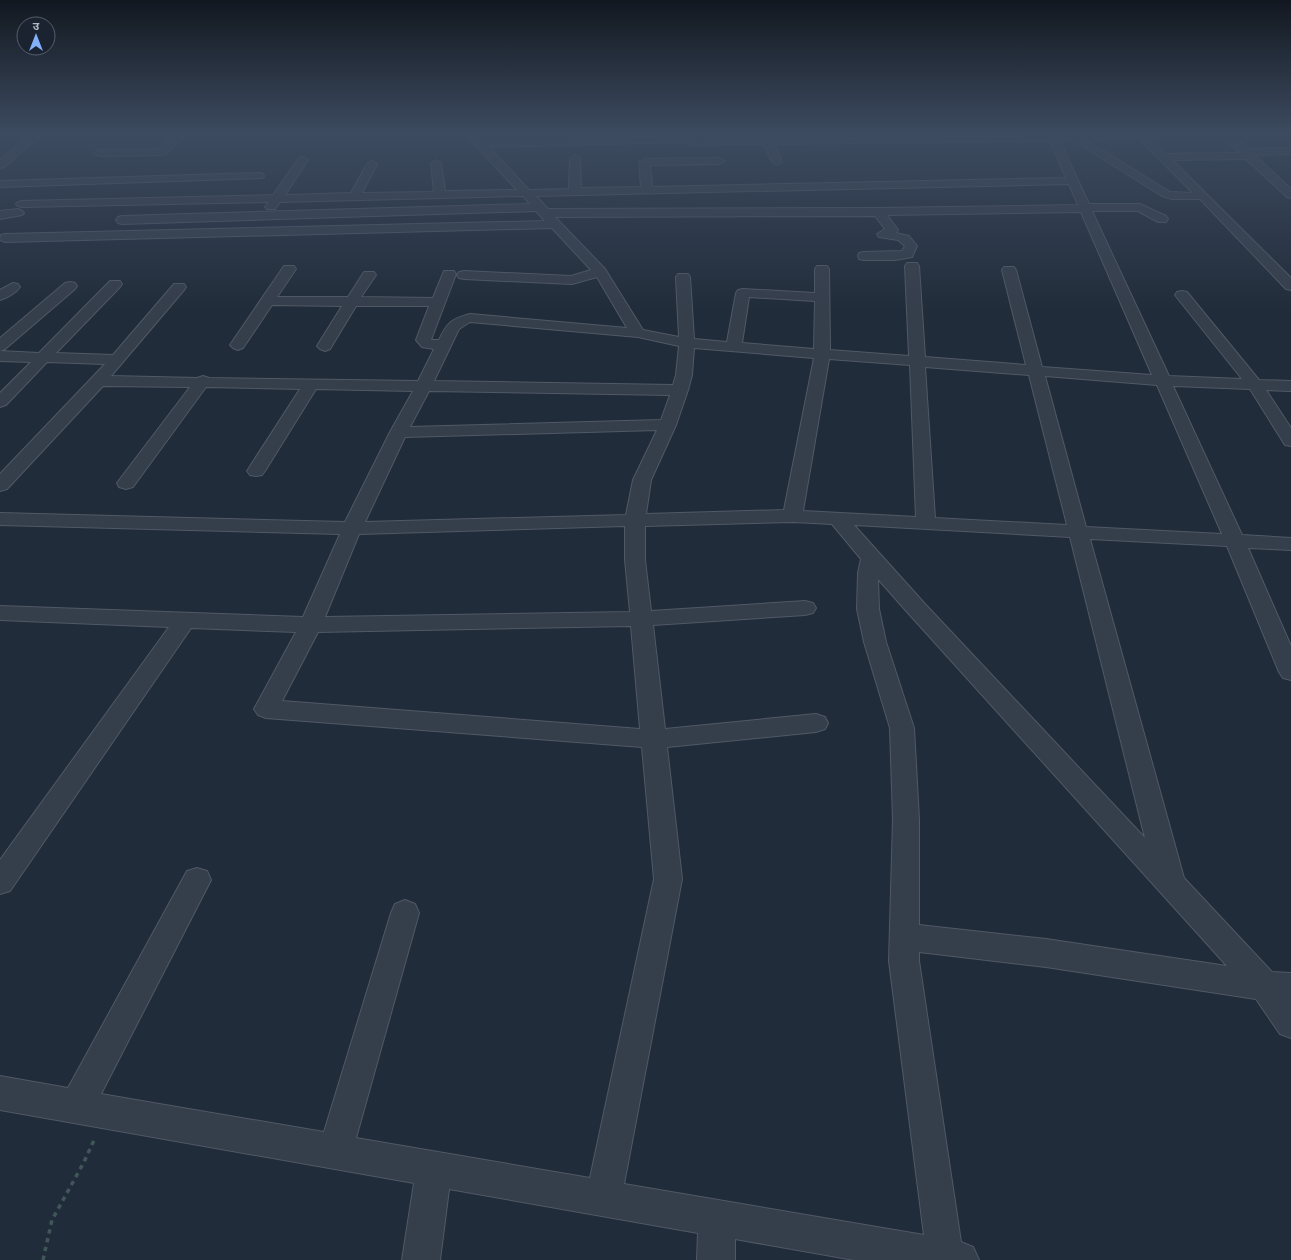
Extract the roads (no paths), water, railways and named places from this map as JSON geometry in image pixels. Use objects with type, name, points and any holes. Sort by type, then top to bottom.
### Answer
[{"type":"street","points":[[28,194],[12,223],[28,222]]},
{"type":"street","points":[[255,232],[280,194]]},
{"type":"street","points":[[0,215],[20,209],[277,198],[474,194]]},
{"type":"street","points":[[527,194],[600,272],[638,333]]},
{"type":"street","points":[[669,194],[704,200],[878,212],[1140,206],[1162,219]]},
{"type":"street","points":[[108,220],[266,215],[542,210],[806,194]]},
{"type":"street","points":[[991,194],[1003,210]]},
{"type":"street","points":[[1079,194],[1235,541],[1291,672]]},
{"type":"street","points":[[1166,194],[1172,196],[1203,196]]},
{"type":"street","points":[[1201,194],[1291,286]]},
{"type":"street","points":[[864,256],[895,256],[907,254],[911,246],[907,240],[900,236],[882,234],[892,230],[878,212]]},
{"type":"street","points":[[5,236],[255,232],[555,224]]},
{"type":"street","points":[[912,266],[926,524]]},
{"type":"street","points":[[238,345],[289,269]]},
{"type":"street","points":[[793,516],[822,354],[822,269]]},
{"type":"street","points":[[1009,270],[1171,884]]},
{"type":"street","points":[[464,275],[572,280],[600,272]]},
{"type":"street","points":[[442,345],[427,344],[423,340],[449,274]]},
{"type":"street","points":[[325,346],[369,275]]},
{"type":"street","points":[[603,1198],[668,879],[652,739],[642,619],[635,560],[635,520],[642,480],[668,425],[684,375],[688,351],[686,343],[683,278]]},
{"type":"street","points":[[0,402],[115,284]]},
{"type":"street","points":[[0,346],[70,286]]},
{"type":"street","points":[[0,296],[13,287]]},
{"type":"street","points":[[0,485],[99,381],[180,287]]},
{"type":"street","points":[[734,347],[743,293],[822,296]]},
{"type":"street","points":[[1182,295],[1255,385],[1291,441]]},
{"type":"street","points":[[267,301],[438,302]]},
{"type":"street","points":[[816,723],[652,739],[266,709],[311,625],[352,528],[399,432],[424,386],[442,345],[456,323],[470,318],[638,333],[686,343],[734,347],[1163,381],[1291,386]]},
{"type":"street","points":[[0,356],[117,360]]},
{"type":"street","points":[[99,381],[203,381],[680,390]]},
{"type":"street","points":[[126,483],[203,381]]},
{"type":"street","points":[[256,471],[311,384]]},
{"type":"street","points":[[399,432],[668,425]]},
{"type":"street","points":[[0,519],[352,528],[793,516],[1291,544]]},
{"type":"street","points":[[838,519],[871,558],[1171,884],[1278,986],[1291,1023]]},
{"type":"street","points":[[0,1093],[952,1259],[904,961],[906,819],[902,728],[876,642],[868,609],[868,573],[871,558]]},
{"type":"street","points":[[0,614],[311,625],[642,619],[805,608]]},
{"type":"street","points":[[0,882],[185,620]]},
{"type":"street","points":[[92,1109],[197,880]]},
{"type":"street","points":[[335,1152],[405,913]]},
{"type":"street","points":[[904,937],[1046,952],[1278,986]]},
{"type":"street","points":[[420,1260],[434,1169]]},
{"type":"street","points":[[716,1260],[717,1218]]}]
